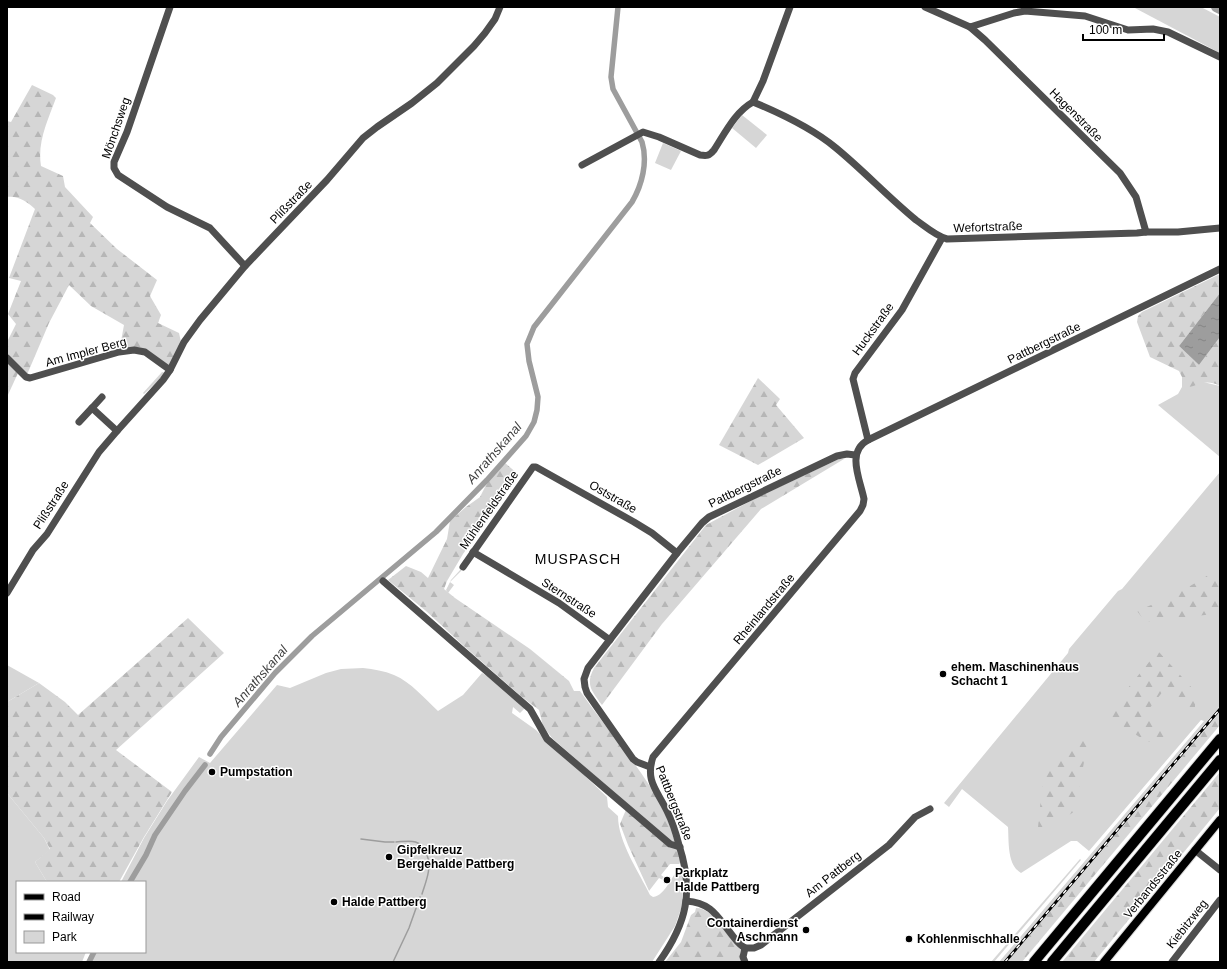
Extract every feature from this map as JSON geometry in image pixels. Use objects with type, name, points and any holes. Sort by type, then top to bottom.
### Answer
[{"type":"highway","points":[[1034,962],[1220,739]]},
{"type":"highway","points":[[1052,962],[1220,760]]},
{"type":"main road","name":"Verbandsstraße","points":[[1104,962],[1220,820]]},
{"type":"street","name":"Mönchsweg","points":[[170,7],[127,132],[114,162],[114,168],[118,174],[167,207],[210,228],[245,266]]},
{"type":"street","name":"Plißstraße","points":[[7,593],[33,550],[46,534],[100,452],[116,431],[163,380],[170,370],[184,342],[245,266],[327,180],[363,138],[412,104],[437,83],[474,46],[495,19],[500,7]]},
{"type":"street","points":[[582,165],[637,134],[645,132],[659,136],[700,155],[707,156],[714,150],[732,121],[742,109],[753,102],[763,81],[790,7]]},
{"type":"street","name":"Hagenstraße","points":[[925,7],[970,27],[985,40],[1120,174],[1136,197],[1146,232]]},
{"type":"street","points":[[970,27],[1025,11],[1085,16],[1128,30],[1163,30],[1220,57]]},
{"type":"street","name":"Wefortstraße","points":[[753,102],[796,121],[835,147],[906,211],[924,226],[942,238],[963,239],[1137,234],[1146,232],[1178,232],[1220,228]]},
{"type":"street","name":"Huckstraße","points":[[868,440],[854,386],[854,373],[902,310],[942,238]]},
{"type":"street","name":"Pattbergstraße","points":[[659,962],[670,947],[679,928],[686,901],[687,880],[685,865],[667,811],[653,785],[650,775],[650,767],[633,759],[592,701],[584,687],[585,673],[702,523],[709,517],[837,456],[855,455],[858,448],[868,440],[1220,270]]},
{"type":"street","name":"Am Impler Berg","points":[[7,358],[26,377],[33,378],[119,352],[134,350],[145,352],[170,370]]},
{"type":"street","points":[[79,422],[102,397]]},
{"type":"street","points":[[92,408],[116,431]]},
{"type":"street","name":"Rheinlandstraße","points":[[650,767],[653,757],[657,752],[860,511],[864,499],[855,462],[855,455]]},
{"type":"street","name":"Oststraße","points":[[533,467],[536,467],[634,522],[652,533],[677,554]]},
{"type":"street","name":"Mühlenfeldstraße","points":[[463,567],[533,467]]},
{"type":"street","name":"Sternstraße","points":[[473,552],[559,603],[610,640]]},
{"type":"street","points":[[384,581],[530,709],[547,739],[670,844],[680,847]]},
{"type":"street","name":"Am Pattberg","points":[[745,948],[754,948],[761,945],[889,845],[915,817],[930,808]]},
{"type":"street","points":[[1195,850],[1220,870]]},
{"type":"street","name":"Kiebitzweg","points":[[1172,962],[1220,900]]},
{"type":"street","points":[[686,901],[699,903],[710,908],[718,916],[737,941],[745,948],[743,957],[745,962]]},
{"type":"green space","points":[[1133,7],[1201,7],[1220,17],[1220,53]]},
{"type":"green space","points":[[32,85],[53,95],[56,98],[42,140],[40,157],[41,166],[63,176],[65,187],[93,217],[90,223],[117,249],[157,280],[150,296],[161,315],[158,323],[179,333],[181,342],[170,370],[145,352],[119,352],[124,325],[91,306],[69,285],[49,323],[26,377],[7,358],[7,342],[16,324],[8,314],[21,281],[9,278],[35,209],[29,204],[15,197],[7,197],[7,121],[11,122]]},
{"type":"green space","points":[[742,115],[767,135],[756,148],[732,128]]},
{"type":"green space","points":[[663,143],[681,151],[671,170],[655,163]]},
{"type":"green space","points":[[1220,274],[1220,293],[1179,346],[1199,365],[1220,337],[1220,386],[1204,383],[1182,387],[1182,377],[1179,371],[1150,357],[1137,322],[1138,316],[1142,312]]},
{"type":"green space","points":[[7,362],[18,373],[7,397]]},
{"type":"green space","points":[[162,372],[166,373],[144,394],[143,393]]},
{"type":"green space","points":[[758,378],[780,399],[776,405],[804,438],[758,465],[719,445]]},
{"type":"green space","points":[[1203,382],[1220,386],[1220,457],[1158,405],[1178,394],[1182,387]]},
{"type":"green space","points":[[839,459],[844,459],[761,509],[662,624],[602,705],[591,688],[590,679],[594,668],[706,525],[758,497]]},
{"type":"green space","points":[[504,462],[519,475],[463,554],[444,589],[530,649],[569,681],[574,691],[580,691],[635,764],[655,794],[666,815],[681,862],[679,864],[670,864],[661,875],[665,878],[663,880],[659,878],[649,891],[620,824],[628,805],[552,738],[543,726],[539,710],[522,697],[426,611],[388,580],[406,566],[421,572],[428,578],[447,539],[450,521],[480,497],[488,481]]},
{"type":"green space","points":[[1220,472],[1220,706],[1003,962],[999,962],[1204,721],[1201,720],[1089,851],[1077,841],[1071,841],[1021,873],[1013,865],[1011,859],[1008,827],[962,789],[949,807],[944,803],[1068,653],[1069,649],[1118,591],[1122,589]]},
{"type":"green space","points":[[1220,567],[1220,613],[1151,622],[1144,620],[1137,611],[1180,592]]},
{"type":"green space","points":[[461,569],[462,570],[450,582],[451,580]]},
{"type":"green space","points":[[450,582],[454,585],[448,593],[446,590]]},
{"type":"green space","points":[[188,618],[224,653],[116,750],[172,792],[144,837],[120,881],[46,881],[35,862],[50,849],[44,838],[7,793],[7,702],[39,683],[65,702],[78,715]]},
{"type":"green space","points":[[1158,651],[1193,689],[1195,697],[1195,712],[1164,690],[1145,714],[1170,741],[1149,742],[1106,715]]},
{"type":"green space","points":[[7,665],[39,683],[7,702]]},
{"type":"green space","points":[[363,668],[383,671],[394,675],[418,691],[438,711],[463,695],[482,673],[525,708],[520,713],[513,707],[512,713],[536,730],[552,747],[565,757],[607,797],[608,807],[618,816],[621,836],[625,846],[650,895],[653,897],[662,893],[677,871],[681,868],[683,870],[682,906],[675,926],[652,962],[87,962],[91,953],[146,953],[146,881],[122,881],[144,838],[167,801],[199,757],[210,763],[277,685],[290,688],[326,673],[341,669]]},
{"type":"green space","points":[[1220,712],[1220,725],[1022,962],[1007,962]]},
{"type":"green space","points":[[1091,724],[1075,811],[1037,837],[1043,778]]},
{"type":"green space","points":[[1220,772],[1220,808],[1094,962],[1062,962]]},
{"type":"green space","points":[[7,793],[44,838],[50,850],[35,862],[46,881],[16,881],[16,953],[86,953],[82,962],[7,962]]},
{"type":"green space","points":[[1080,859],[1081,860],[994,962],[991,962]]},
{"type":"green space","points":[[696,908],[703,909],[715,918],[741,950],[740,954],[743,962],[665,962],[681,942],[691,915],[695,912]]},
{"type":"water","points":[[1220,293],[1220,337],[1199,365],[1179,346]]},
{"type":"waterway","name":"Anrathskanal","points":[[210,754],[221,737],[275,673],[312,636],[436,532],[487,480],[526,436],[534,422],[538,397],[529,361],[527,344],[534,327],[632,202],[639,188],[643,173],[644,150],[642,142],[613,89],[611,77],[618,7]]},
{"type":"waterway","points":[[1216,7],[1220,9]]},
{"type":"waterway","name":"Anrathskanal","points":[[131,881],[146,855],[155,835],[205,765]]},
{"type":"waterway","points":[[361,839],[394,842]]},
{"type":"waterway","points":[[396,842],[410,841],[417,843],[421,845],[427,853]]},
{"type":"waterway","points":[[422,894],[429,870],[427,855]]},
{"type":"waterway","points":[[393,962],[409,928],[420,897]]},
{"type":"waterway","name":"Anrathskanal","points":[[89,962],[94,953]]},
{"type":"railway","points":[[1005,962],[1220,709]]},
{"type":"place","name":"ehem. Maschinenhaus Schacht 1","points":[[943,674]]},
{"type":"place","name":"Pumpstation","points":[[212,772]]},
{"type":"place","name":"Gipfelkreuz Bergehalde Pattberg","points":[[389,857]]},
{"type":"place","name":"Parkplatz Halde Pattberg","points":[[667,880]]},
{"type":"place","name":"Halde Pattberg","points":[[334,902]]},
{"type":"place","name":"Containerdienst Aschmann","points":[[806,930]]},
{"type":"place","name":"Kohlenmischhalle","points":[[909,939]]},
{"type":"district","name":"MUSPASCH","points":[[578,559]]}]
